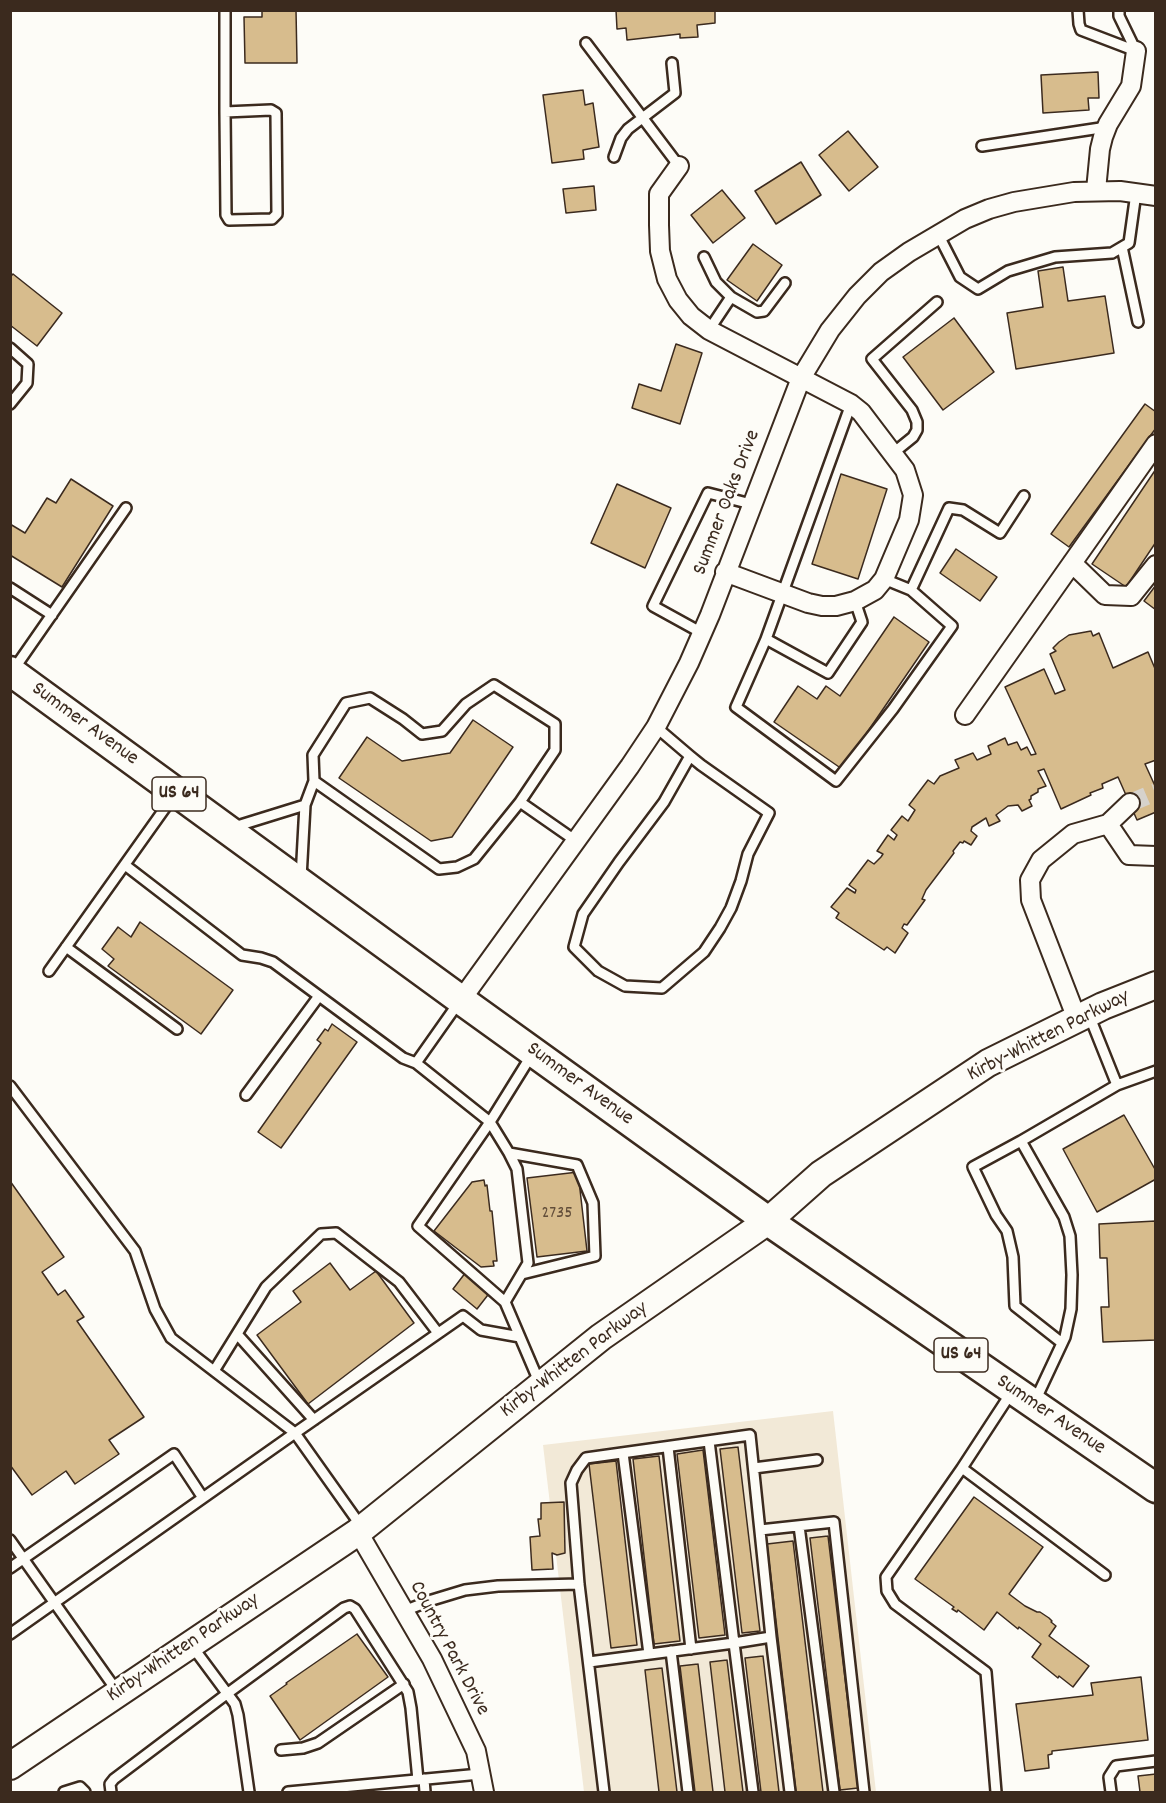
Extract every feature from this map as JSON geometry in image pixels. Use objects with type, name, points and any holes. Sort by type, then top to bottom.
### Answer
[{"type":"main road","name":"Summer Avenue","points":[[11,671],[768,1221],[1155,1488]]},
{"type":"main road","name":"Kirby-Whitten Parkway","points":[[10,1766],[360,1530],[601,1337],[768,1221],[821,1174],[988,1063],[1082,1016],[1155,986]]},
{"type":"street","points":[[1096,190],[1100,149],[1107,127],[1131,86],[1136,51]]},
{"type":"street","points":[[680,166],[659,194],[660,251],[667,279],[678,300],[691,316],[709,330],[851,404],[861,412],[905,470],[913,495],[909,520],[884,579],[875,590],[855,601],[836,606],[822,606],[783,595],[725,572]]},
{"type":"street","name":"Summer Oaks Drive","points":[[461,1000],[656,727],[702,633],[801,378],[830,330],[857,296],[881,272],[938,234],[965,219],[1014,202],[1096,190],[1155,196]]},
{"type":"street","points":[[965,716],[1155,444]]},
{"type":"street","points":[[1072,563],[1105,595],[1131,596],[1155,565]]},
{"type":"street","points":[[1082,1016],[1031,900],[1030,880],[1041,860],[1073,834],[1108,824],[1130,803]]},
{"type":"street","points":[[1108,824],[1129,855],[1155,856]]},
{"type":"street","name":"Country Park Drive","points":[[360,1530],[432,1659],[476,1751],[484,1792]]},
{"type":"lane","points":[[225,10],[225,112],[226,215],[229,220],[272,219],[277,214],[276,113],[271,110],[225,112]]},
{"type":"lane","points":[[1078,10],[1078,24],[1081,30],[1136,51]]},
{"type":"lane","points":[[1119,10],[1119,16],[1136,51]]},
{"type":"lane","points":[[586,44],[680,166]]},
{"type":"lane","points":[[614,157],[621,138],[628,129],[675,93],[672,63]]},
{"type":"lane","points":[[982,146],[1107,127]]},
{"type":"lane","points":[[938,234],[960,277],[978,289],[1008,271],[1055,257],[1112,253],[1129,243],[1136,193]]},
{"type":"lane","points":[[1122,247],[1138,322]]},
{"type":"lane","points":[[704,257],[716,282],[731,297],[757,312],[764,311],[785,282]]},
{"type":"lane","points":[[709,330],[731,297]]},
{"type":"lane","points":[[892,454],[914,437],[917,422],[912,410],[872,358],[937,302]]},
{"type":"lane","points":[[10,348],[28,364],[27,383],[10,404]]},
{"type":"lane","points":[[851,404],[783,595],[736,707],[836,781],[893,710],[952,626],[911,590],[884,579]]},
{"type":"lane","points":[[702,633],[653,606],[708,493],[751,504]]},
{"type":"lane","points":[[911,590],[949,508],[963,510],[1000,533],[1024,496]]},
{"type":"lane","points":[[11,671],[126,508]]},
{"type":"lane","points":[[10,588],[52,615]]},
{"type":"lane","points":[[766,639],[828,673],[862,622],[855,601]]},
{"type":"lane","points":[[301,883],[305,805],[314,781],[313,755],[346,703],[370,698],[422,734],[442,731],[466,704],[494,685],[555,724],[555,750],[520,802],[474,859],[457,867],[439,869],[314,781]]},
{"type":"lane","points":[[656,727],[690,756],[769,813],[748,854],[731,908],[704,952],[662,988],[625,986],[598,971],[574,947],[583,914],[664,801],[690,756]]},
{"type":"lane","points":[[49,971],[177,792]]},
{"type":"lane","points":[[520,802],[576,841]]},
{"type":"lane","points":[[227,829],[305,805]]},
{"type":"lane","points":[[125,865],[242,955],[273,962],[403,1058],[416,1063],[490,1122],[517,1169],[528,1263],[505,1302]]},
{"type":"lane","points":[[66,947],[177,1029]]},
{"type":"lane","points":[[246,1095],[319,996]]},
{"type":"lane","points":[[416,1063],[461,1000]]},
{"type":"lane","points":[[1082,1016],[1117,1085]]},
{"type":"lane","points":[[533,1052],[490,1122],[418,1226],[505,1302],[541,1385]]},
{"type":"lane","points":[[1062,1343],[1015,1306],[1013,1257],[1007,1232],[972,1167],[1117,1085],[1155,1071]]},
{"type":"lane","points":[[10,1086],[135,1251],[155,1309],[171,1338],[295,1433],[360,1530]]},
{"type":"lane","points":[[996,1792],[986,1672],[895,1604],[887,1591],[886,1577],[962,1468],[1023,1397],[1062,1343],[1071,1309],[1070,1236],[1064,1217],[1021,1141]]},
{"type":"lane","points":[[509,1153],[577,1165],[593,1203],[596,1256],[522,1274]]},
{"type":"lane","points":[[214,1371],[266,1287],[321,1234],[336,1233],[399,1282],[438,1333]]},
{"type":"lane","points":[[10,1634],[463,1316],[481,1330],[520,1337]]},
{"type":"lane","points":[[237,1334],[314,1420]]},
{"type":"lane","points":[[604,1792],[579,1584],[571,1483],[586,1458],[750,1435],[790,1792]]},
{"type":"lane","points":[[709,1441],[753,1792]]},
{"type":"lane","points":[[668,1447],[691,1649]]},
{"type":"lane","points":[[623,1453],[649,1654]]},
{"type":"lane","points":[[10,1568],[174,1454],[203,1498]]},
{"type":"lane","points":[[754,1468],[817,1460]]},
{"type":"lane","points":[[962,1468],[1105,1575]]},
{"type":"lane","points":[[760,1530],[834,1522],[864,1792]]},
{"type":"lane","points":[[799,1526],[834,1792]]},
{"type":"lane","points":[[10,1540],[119,1693]]},
{"type":"lane","points":[[404,1611],[465,1590],[498,1586],[579,1584]]},
{"type":"lane","points":[[111,1792],[110,1784],[114,1779],[228,1693],[344,1608],[350,1606],[355,1609],[404,1684],[411,1708],[421,1779],[425,1792]]},
{"type":"lane","points":[[589,1662],[771,1637]]},
{"type":"lane","points":[[190,1644],[235,1704],[249,1792]]},
{"type":"lane","points":[[671,1652],[688,1792]]},
{"type":"lane","points":[[281,1750],[303,1748],[318,1743],[404,1684]]},
{"type":"lane","points":[[1111,1792],[1109,1777],[1116,1766],[1155,1761]]},
{"type":"lane","points":[[288,1792],[480,1774]]},
{"type":"lane","points":[[64,1792],[80,1787],[85,1792]]},
{"type":"shaded area","points":[[833,1411],[876,1792],[584,1792],[543,1445]]},
{"type":"building","points":[[262,10],[296,10],[297,63],[245,63],[244,17],[262,17]]},
{"type":"building","points":[[616,10],[715,10],[715,23],[697,25],[698,37],[680,38],[680,34],[627,40],[626,28],[617,29]]},
{"type":"building","points":[[1098,72],[1099,98],[1088,98],[1089,110],[1043,113],[1041,75]]},
{"type":"building","points":[[583,90],[585,105],[593,103],[599,147],[583,150],[584,159],[552,163],[543,95]]},
{"type":"building","points":[[848,131],[878,167],[849,191],[819,155]]},
{"type":"building","points":[[801,162],[821,195],[776,224],[755,191]]},
{"type":"building","points":[[594,186],[596,210],[566,213],[563,189]]},
{"type":"building","points":[[722,190],[745,218],[713,243],[691,215]]},
{"type":"building","points":[[753,244],[782,265],[757,301],[727,280]]},
{"type":"building","points":[[1063,267],[1068,301],[1105,296],[1114,353],[1016,369],[1007,313],[1043,307],[1038,271]]},
{"type":"building","points":[[13,274],[62,313],[37,346],[10,325],[10,277]]},
{"type":"building","points":[[954,318],[994,372],[943,410],[903,357]]},
{"type":"building","points":[[676,344],[702,353],[680,424],[632,408],[639,384],[661,391]]},
{"type":"building","points":[[1145,404],[1156,412],[1156,428],[1069,547],[1051,534]]},
{"type":"building","points":[[1156,469],[1156,542],[1126,587],[1092,564]]},
{"type":"building","points":[[841,474],[887,489],[858,579],[812,564]]},
{"type":"building","points":[[71,479],[113,506],[62,587],[10,555],[10,524],[25,533],[47,498],[56,503]]},
{"type":"building","points":[[617,484],[671,508],[645,568],[591,543]]},
{"type":"building","points":[[956,549],[997,577],[980,601],[940,573]]},
{"type":"building","points":[[1156,585],[1156,610],[1144,601]]},
{"type":"building","points":[[894,617],[929,642],[842,769],[774,722],[798,686],[817,699],[826,686],[840,696]]},
{"type":"building","points":[[1091,631],[1093,636],[1099,633],[1113,668],[1148,652],[1156,671],[1156,760],[1145,764],[1156,788],[1156,812],[1137,820],[1118,777],[1102,784],[1103,788],[1090,793],[1091,795],[1061,809],[1044,769],[1038,771],[1046,786],[1038,789],[1038,792],[1031,796],[1029,800],[1032,806],[1022,811],[1018,805],[1008,806],[996,815],[1000,821],[989,826],[986,818],[972,827],[971,831],[977,836],[971,845],[964,841],[960,842],[953,851],[954,853],[926,890],[922,899],[925,900],[907,925],[904,924],[902,928],[908,933],[895,953],[887,947],[884,950],[836,918],[839,913],[831,907],[847,888],[855,893],[856,890],[849,885],[868,860],[874,864],[881,857],[883,854],[877,851],[888,835],[894,840],[897,835],[891,830],[902,816],[908,821],[915,810],[909,805],[928,780],[934,784],[940,776],[959,768],[955,760],[973,753],[977,760],[991,754],[988,746],[1005,738],[1008,745],[1017,742],[1021,750],[1027,747],[1031,755],[1036,754],[1005,687],[1044,669],[1055,694],[1065,690],[1050,654],[1056,651],[1053,648],[1059,642],[1069,635]]},
{"type":"building","points":[[473,720],[513,747],[452,837],[431,841],[339,778],[367,737],[402,761],[450,753]]},
{"type":"building","points":[[140,922],[233,990],[201,1034],[108,966],[114,959],[102,949],[118,927],[131,937]]},
{"type":"building","points":[[332,1024],[357,1042],[281,1148],[258,1132],[321,1043],[317,1040],[325,1029],[328,1031]]},
{"type":"building","points":[[1124,1115],[1156,1171],[1156,1179],[1097,1212],[1063,1149]]},
{"type":"building","points":[[578,1172],[587,1251],[537,1257],[527,1178]]},
{"type":"building","points":[[484,1180],[485,1186],[487,1185],[490,1211],[492,1211],[497,1261],[493,1261],[494,1266],[481,1267],[434,1231],[472,1182]]},
{"type":"building","points":[[10,1181],[64,1257],[42,1272],[58,1295],[65,1290],[84,1317],[77,1321],[144,1417],[109,1440],[119,1454],[75,1484],[66,1471],[32,1495],[10,1465]]},
{"type":"building","points":[[1156,1221],[1156,1340],[1103,1342],[1101,1307],[1109,1307],[1107,1258],[1100,1258],[1099,1224]]},
{"type":"building","points":[[330,1263],[350,1290],[376,1271],[414,1323],[308,1404],[257,1335],[301,1302],[293,1291]]},
{"type":"building","points":[[466,1272],[491,1291],[477,1309],[453,1289]]},
{"type":"building","points":[[738,1447],[760,1631],[742,1633],[720,1449]]},
{"type":"building","points":[[703,1450],[725,1635],[699,1638],[677,1454]]},
{"type":"building","points":[[659,1456],[680,1641],[654,1644],[633,1459]]},
{"type":"building","points":[[616,1461],[637,1645],[611,1648],[589,1464]]},
{"type":"building","points":[[974,1497],[1043,1547],[1009,1594],[1025,1606],[1049,1618],[1056,1626],[1049,1636],[1089,1666],[1073,1687],[1032,1657],[1041,1644],[1019,1627],[1018,1629],[997,1612],[984,1630],[958,1610],[957,1612],[952,1609],[954,1607],[915,1579]]},
{"type":"building","points":[[564,1502],[565,1553],[557,1555],[552,1553],[553,1569],[532,1570],[530,1537],[540,1536],[538,1519],[541,1519],[541,1503]]},
{"type":"building","points":[[828,1536],[858,1788],[840,1790],[810,1538]]},
{"type":"building","points":[[793,1541],[823,1792],[796,1792],[767,1544]]},
{"type":"building","points":[[357,1634],[388,1677],[300,1740],[270,1696]]},
{"type":"building","points":[[763,1656],[779,1792],[761,1792],[745,1658]]},
{"type":"building","points":[[727,1660],[743,1792],[725,1792],[710,1662]]},
{"type":"building","points":[[698,1664],[713,1792],[695,1792],[680,1666]]},
{"type":"building","points":[[662,1668],[677,1792],[659,1792],[645,1670]]},
{"type":"building","points":[[1141,1677],[1148,1740],[1052,1751],[1052,1754],[1048,1755],[1049,1768],[1025,1771],[1016,1704],[1093,1695],[1091,1683]]},
{"type":"building","points":[[1156,1774],[1156,1792],[1140,1792],[1138,1776]]},
{"type":"tunnel","points":[[1130,803],[1156,792]]}]
